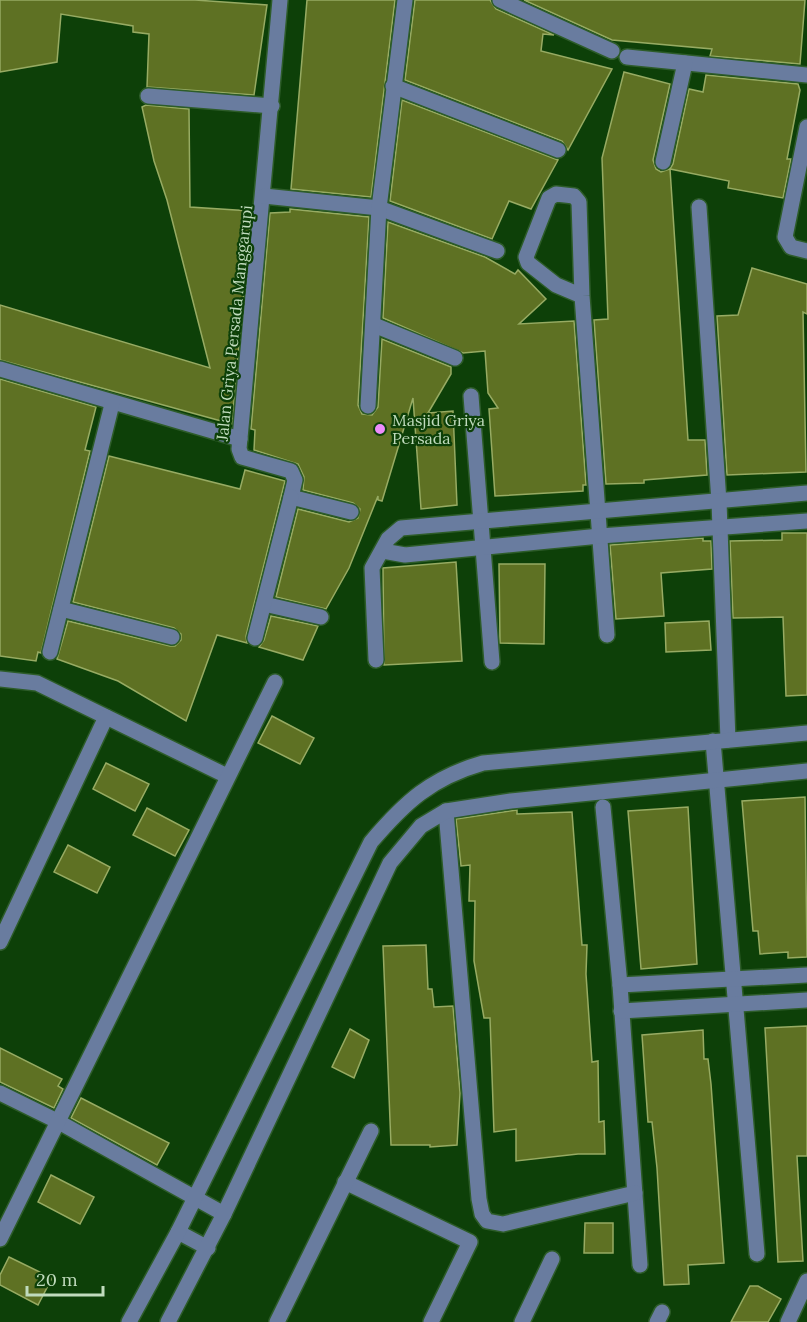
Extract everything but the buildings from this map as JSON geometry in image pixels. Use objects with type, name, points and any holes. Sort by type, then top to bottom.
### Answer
[{"type":"street","name":"Jalan Griya Persada Manggarupi","points":[[280,0],[264,196],[240,439],[242,457],[291,471],[295,475],[291,497]]},
{"type":"street","points":[[368,406],[379,207],[405,0]]},
{"type":"street","points":[[500,0],[619,54],[807,75]]},
{"type":"street","points":[[663,162],[685,63]]},
{"type":"street","points":[[393,86],[558,150]]},
{"type":"street","points":[[148,96],[272,106]]},
{"type":"street","points":[[807,127],[785,237],[791,247],[807,251]]},
{"type":"street","points":[[582,296],[556,285],[528,263],[526,257],[549,198],[556,194],[574,196],[579,202],[582,296],[607,635]]},
{"type":"street","name":"Jalan Griya Persada Manggarupi","points":[[264,196],[379,207],[497,251]]},
{"type":"street","points":[[699,207],[720,527],[720,741],[716,781],[757,1254]]},
{"type":"street","points":[[374,325],[455,358]]},
{"type":"street","points":[[0,369],[112,404],[240,439]]},
{"type":"street","points":[[471,396],[492,662]]},
{"type":"street","points":[[50,652],[112,404]]},
{"type":"street","points":[[376,660],[372,568],[388,539],[401,528],[807,493]]},
{"type":"street","points":[[255,638],[291,497],[351,512]]},
{"type":"street","points":[[382,551],[405,555],[600,536],[807,521]]},
{"type":"street","points":[[401,528],[405,555]]},
{"type":"street","points":[[264,604],[321,617]]},
{"type":"street","points":[[61,609],[172,637]]},
{"type":"street","points":[[0,679],[37,683],[227,776]]},
{"type":"street","points":[[0,1239],[275,682]]},
{"type":"street","points":[[0,942],[106,717]]},
{"type":"street","points":[[129,1322],[178,1232],[371,842],[415,795],[438,780],[483,763],[807,733]]},
{"type":"street","points":[[168,1322],[208,1248],[390,863],[421,826],[446,811],[511,801],[807,771]]},
{"type":"street","points":[[603,807],[620,985],[640,1264]]},
{"type":"street","points":[[446,811],[482,1214],[487,1221],[503,1224],[635,1193]]},
{"type":"street","points":[[371,842],[390,863]]},
{"type":"street","points":[[620,985],[807,975]]},
{"type":"street","points":[[621,1011],[807,1000]]},
{"type":"street","points":[[0,1093],[57,1121],[224,1214]]},
{"type":"street","points":[[278,1322],[371,1131]]},
{"type":"street","points":[[345,1182],[470,1242],[431,1322]]},
{"type":"street","points":[[178,1232],[208,1248]]},
{"type":"street","points":[[522,1322],[552,1259]]},
{"type":"street","points":[[788,1322],[807,1281]]},
{"type":"place","name":"Masjid Griya Persada","points":[[380,429]]}]
